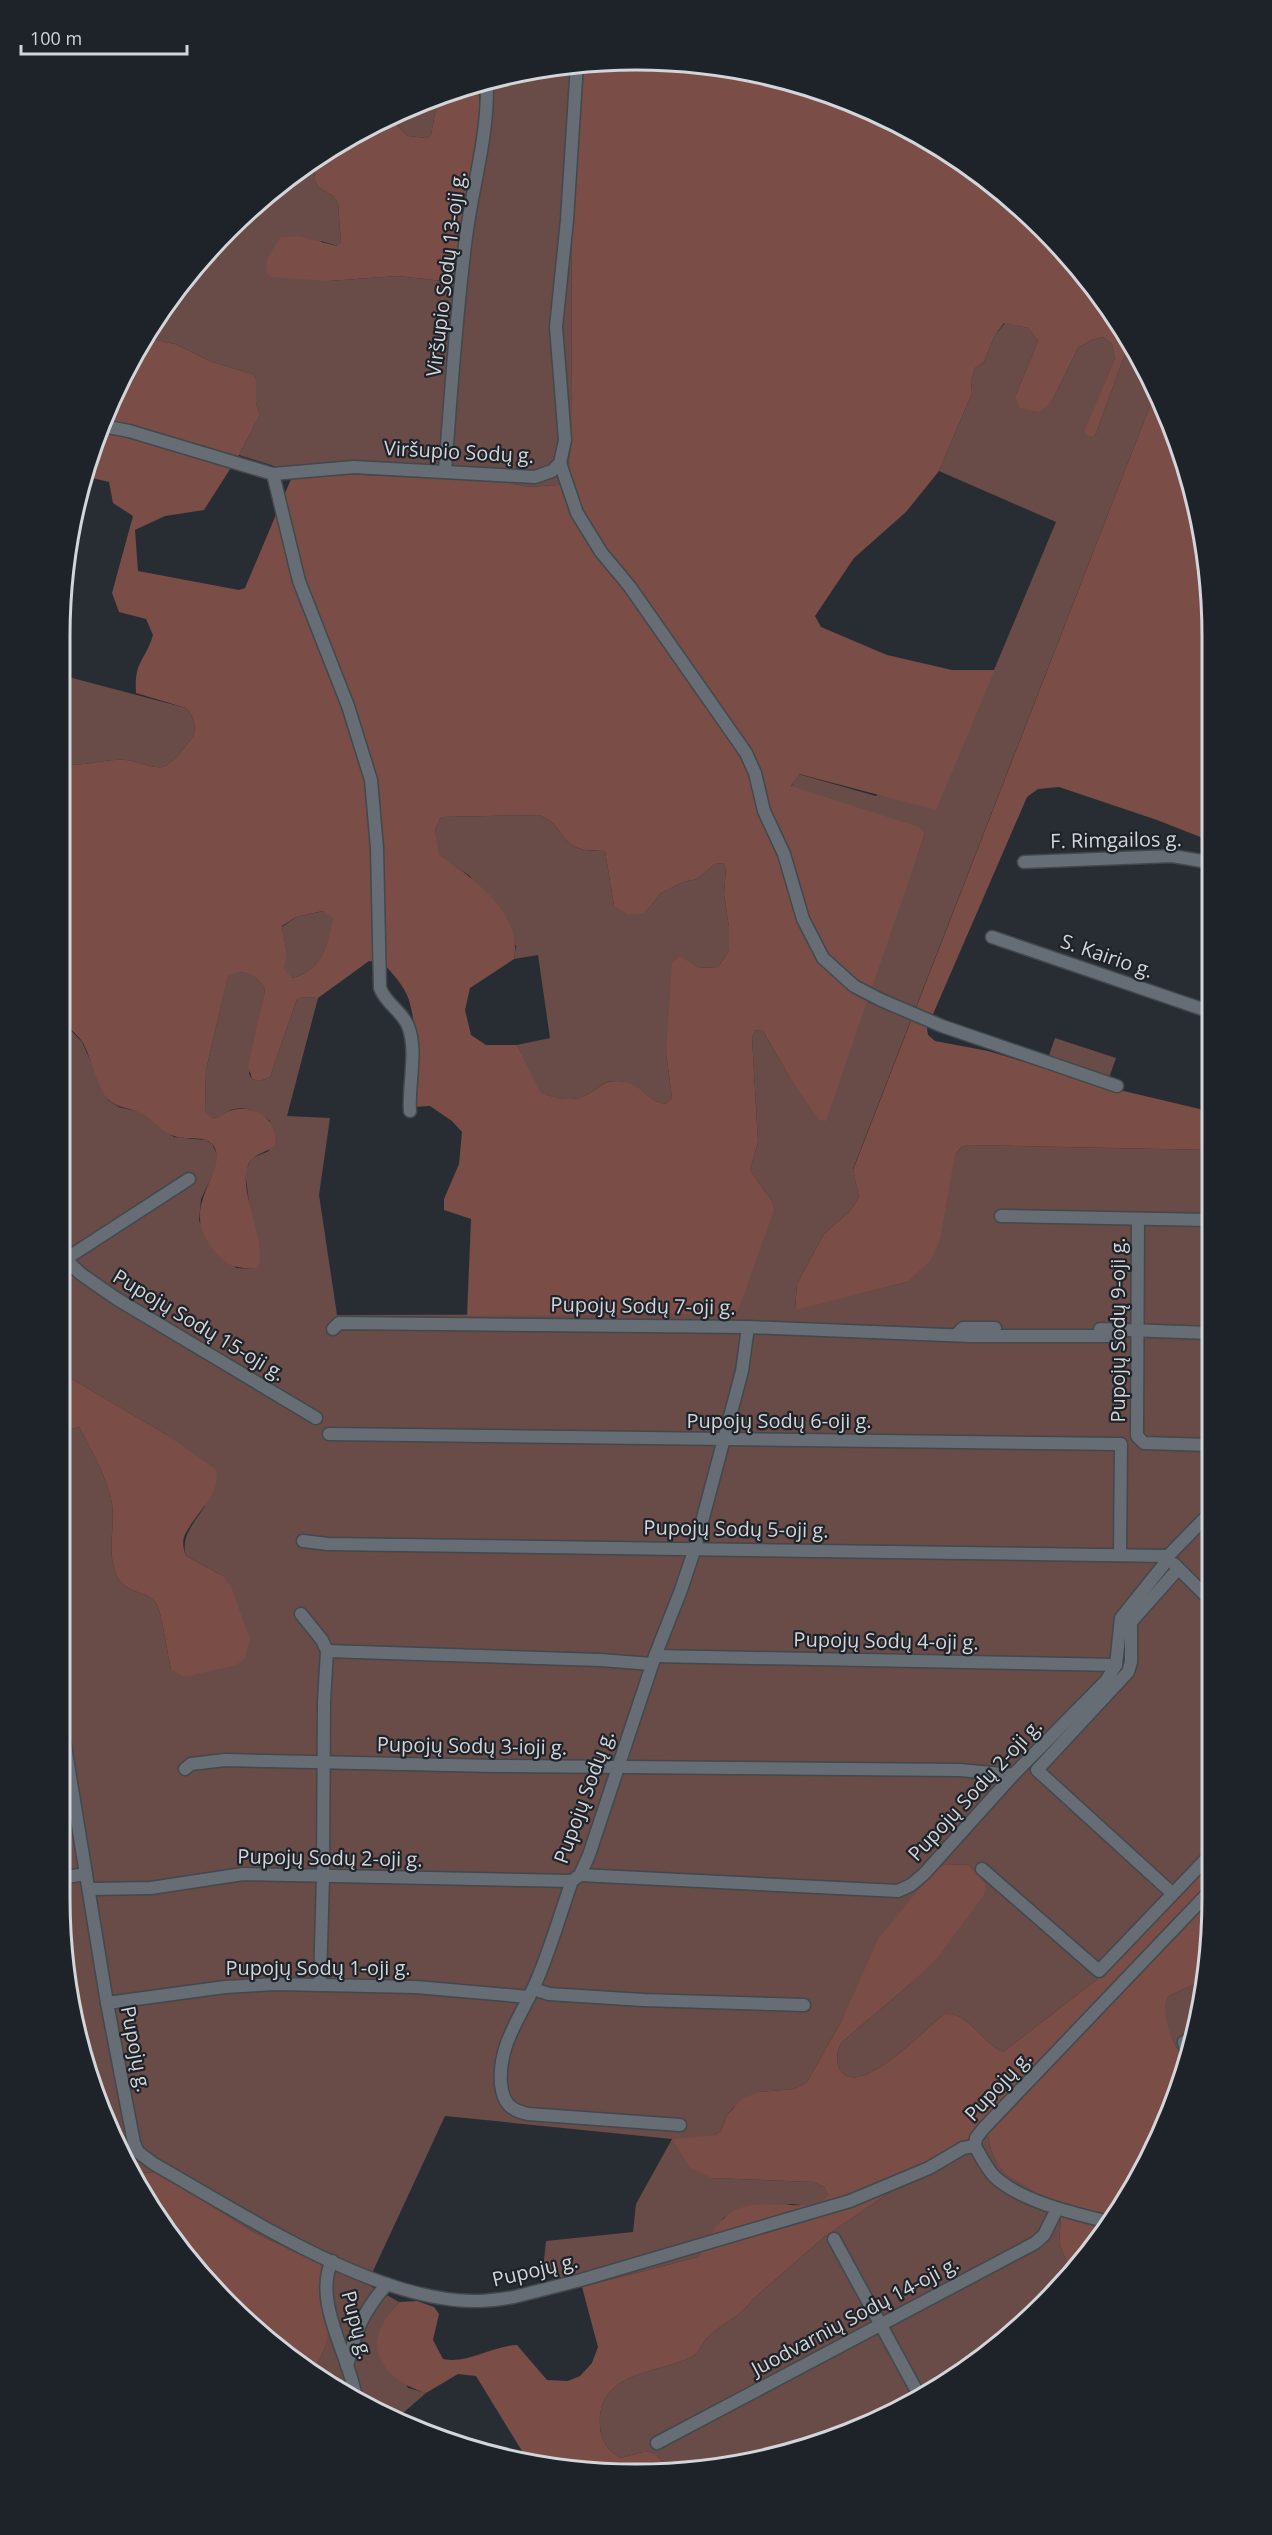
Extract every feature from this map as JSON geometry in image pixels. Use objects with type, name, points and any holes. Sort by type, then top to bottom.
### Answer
[{"type":"street","name":"Viršupio Sodų g.","points":[[111,428],[273,474],[354,467],[535,477],[552,471],[560,463],[565,440],[556,327],[567,220],[576,74]]},
{"type":"street","name":"Viršupio Sodų 13-oji g.","points":[[446,471],[461,281],[469,217],[485,137],[487,91]]},
{"type":"street","points":[[560,463],[577,513],[601,552],[630,587],[746,753],[755,773],[764,811],[784,854],[802,919],[824,958],[854,986],[881,1000],[942,1026],[1117,1086]]},
{"type":"street","points":[[273,474],[299,582],[348,706],[370,780],[378,848],[380,988],[384,998],[408,1025],[411,1040],[410,1111]]},
{"type":"street","name":"F. Rimgailos g.","points":[[1024,862],[1172,856],[1202,861]]},
{"type":"street","name":"S. Kairio g.","points":[[992,937],[1202,1009]]},
{"type":"street","points":[[70,1256],[189,1179]]},
{"type":"street","points":[[1000,1216],[1202,1220]]},
{"type":"street","name":"Pupojų Sodų 9-oji g.","points":[[1138,1219],[1138,1439],[1144,1443],[1202,1445]]},
{"type":"street","name":"Pupojų Sodų 15-oji g.","points":[[70,1266],[117,1299],[316,1418]]},
{"type":"street","name":"Pupojų Sodų 7-oji g.","points":[[333,1329],[339,1323],[748,1327],[955,1336],[1112,1336],[1119,1340]]},
{"type":"street","name":"Pupojų Sodų g.","points":[[680,2125],[528,2114],[508,2108],[501,2087],[501,2059],[505,2044],[531,1993],[598,1828],[653,1660],[681,1590],[725,1440],[742,1371],[748,1327]]},
{"type":"street","name":"Pupojų Sodų 7-oji g.","points":[[955,1336],[963,1328],[1137,1329],[1157,1332],[1202,1333]]},
{"type":"street","name":"Pupojų Sodų 6-oji g.","points":[[329,1434],[1121,1444],[1120,1553]]},
{"type":"street","points":[[1116,1665],[1121,1618],[1166,1563],[1168,1556],[1202,1521]]},
{"type":"street","name":"Pupojų Sodų 5-oji g.","points":[[303,1541],[328,1544],[1120,1553],[1168,1556]]},
{"type":"street","points":[[1168,1556],[1202,1592]]},
{"type":"street","points":[[1172,1893],[1037,1770],[1128,1672],[1131,1662],[1131,1622],[1178,1569]]},
{"type":"street","points":[[301,1614],[322,1640],[327,1651],[324,1701],[325,1762],[320,1984]]},
{"type":"street","name":"Pupojų Sodų 4-oji g.","points":[[327,1651],[600,1660],[1116,1665]]},
{"type":"street","name":"Pupojų Sodų 2-oji g.","points":[[89,1889],[151,1888],[243,1874],[576,1878],[898,1891],[911,1885],[924,1874],[1013,1775],[1095,1693],[1116,1665]]},
{"type":"street","name":"Pupojų Sodų 3-ioji g.","points":[[185,1769],[191,1764],[225,1760],[960,1770],[1013,1775]]},
{"type":"street","name":"Pupojų g.","points":[[70,1800],[89,1889],[107,2003],[134,2142],[138,2152],[154,2164],[274,2232],[332,2261],[387,2284],[419,2294],[454,2300],[478,2301],[514,2297],[581,2280],[850,2201],[929,2168],[963,2148],[975,2145],[976,2138],[983,2129],[1202,1899]]},
{"type":"street","points":[[982,1869],[1099,1971],[1202,1862]]},
{"type":"street","points":[[70,1876],[86,1874]]},
{"type":"street","name":"Pupojų Sodų 1-oji g.","points":[[107,2003],[225,1987],[320,1984],[643,2000],[804,2005]]},
{"type":"street","points":[[975,2145],[984,2164],[995,2177],[1006,2185],[1058,2209],[1101,2220]]},
{"type":"street","name":"Juodvarnių Sodų 14-oji g.","points":[[657,2443],[1035,2243],[1044,2235],[1058,2209]]},
{"type":"street","points":[[834,2239],[917,2390]]},
{"type":"street","name":"Pupų g.","points":[[332,2261],[326,2273],[326,2281],[339,2347],[354,2390]]},
{"type":"street","points":[[347,2366],[361,2319],[369,2305],[387,2284]]},
{"type":"shaded area","points":[[636,70],[710,75],[782,90],[818,101],[886,129],[919,146],[980,187],[1036,236],[1061,263],[1085,292],[1126,352],[1095,436],[1088,436],[1084,432],[1115,358],[1112,344],[1103,337],[1091,340],[1078,348],[1051,403],[1039,412],[1020,408],[1015,397],[1038,341],[1028,328],[1004,323],[995,335],[984,362],[975,368],[971,381],[972,393],[939,471],[906,512],[854,558],[815,616],[821,627],[887,655],[952,670],[995,670],[936,810],[799,774],[791,786],[919,827],[925,834],[826,1121],[819,1120],[790,1078],[763,1031],[756,1030],[752,1037],[758,1142],[750,1170],[772,1201],[774,1211],[737,1314],[467,1316],[471,1219],[444,1210],[444,1199],[459,1164],[462,1132],[452,1121],[430,1106],[414,1107],[416,1053],[412,1013],[404,989],[382,962],[369,961],[318,998],[297,999],[270,1077],[260,1081],[252,1079],[248,1065],[265,991],[260,981],[251,975],[233,973],[228,976],[206,1070],[205,1112],[212,1118],[233,1110],[250,1110],[264,1116],[274,1129],[275,1146],[253,1158],[247,1171],[248,1197],[259,1241],[258,1269],[237,1267],[227,1263],[212,1248],[203,1232],[200,1217],[202,1203],[216,1166],[217,1155],[213,1145],[205,1140],[169,1134],[140,1113],[110,1101],[98,1082],[83,1043],[70,1028],[70,764],[126,760],[163,767],[180,753],[195,731],[193,720],[186,708],[136,693],[138,667],[153,635],[146,619],[119,612],[112,593],[133,516],[113,503],[109,482],[94,478],[114,420],[146,353],[155,340],[175,344],[212,362],[253,374],[256,379],[256,403],[260,415],[239,455],[204,510],[165,516],[135,530],[138,571],[239,590],[245,588],[294,472],[501,481],[527,487],[558,485],[566,472],[571,446],[572,211],[583,73]],"holes":[[[539,815],[552,822],[566,840],[575,847],[605,851],[614,906],[629,915],[645,913],[661,893],[683,882],[697,879],[715,864],[723,863],[726,868],[724,894],[729,927],[729,951],[718,967],[699,968],[680,956],[672,963],[666,1053],[672,1098],[665,1104],[652,1099],[632,1084],[616,1081],[606,1083],[587,1095],[572,1099],[541,1093],[517,1045],[486,1045],[471,1035],[465,1010],[470,988],[514,959],[515,942],[511,926],[492,898],[480,885],[439,855],[435,829],[441,817]],[[323,911],[333,918],[329,938],[322,955],[311,969],[293,978],[284,969],[287,954],[282,926],[296,917]]]},
{"type":"shaded area","points":[[583,73],[572,211],[571,446],[569,462],[561,481],[558,485],[527,487],[501,481],[294,472],[239,455],[260,415],[256,403],[256,379],[253,374],[212,362],[175,344],[155,340],[166,322],[187,292],[236,236],[292,187],[315,171],[314,179],[318,187],[333,196],[338,203],[341,242],[338,246],[321,241],[328,281],[398,276],[443,281],[481,107],[480,93],[526,81]]},
{"type":"shaded area","points":[[479,93],[480,128],[454,274],[451,279],[443,281],[398,276],[328,281],[270,277],[266,267],[267,262],[281,237],[298,236],[337,246],[341,242],[338,203],[333,196],[318,187],[314,179],[315,171],[353,146],[396,124],[408,136],[426,138],[431,135],[436,108]]},
{"type":"shaded area","points":[[436,108],[431,135],[426,138],[408,136],[396,124]]},
{"type":"shaded area","points":[[1005,323],[1028,328],[1038,341],[1015,397],[1051,403],[1078,348],[1091,340],[1103,337],[1112,344],[1115,358],[1085,432],[1095,436],[1126,352],[1151,404],[853,1169],[859,1197],[850,1211],[824,1234],[797,1284],[795,1309],[907,1282],[955,1155],[961,1147],[971,1145],[1202,1150],[1202,1871],[1095,1981],[1003,2052],[988,2042],[968,2022],[953,2014],[944,2014],[879,2068],[858,2077],[845,2075],[838,2066],[837,2060],[842,2042],[909,1985],[986,1883],[969,1865],[945,1864],[934,1871],[842,2020],[807,2082],[794,2089],[759,2092],[733,2108],[727,2115],[721,2131],[715,2135],[712,2178],[813,2182],[824,2187],[830,2195],[824,2202],[811,2206],[791,2204],[724,2217],[698,2257],[582,2287],[543,2270],[546,2241],[633,2232],[636,2204],[672,2139],[445,2116],[367,2284],[399,2302],[382,2325],[408,2388],[426,2393],[403,2413],[353,2389],[317,2366],[325,2347],[321,2264],[255,2233],[157,2172],[141,2173],[101,2081],[81,2009],[75,1973],[70,1899],[70,1429],[79,1427],[106,1483],[112,1503],[114,1568],[123,1584],[153,1599],[157,1605],[171,1669],[223,1576],[186,1556],[187,1536],[205,1506],[167,1435],[70,1378],[70,1029],[82,1042],[108,1100],[119,1107],[140,1112],[174,1137],[206,1140],[212,1144],[217,1154],[217,1166],[201,1199],[199,1221],[236,1268],[258,1269],[245,1172],[252,1158],[269,1151],[270,1121],[256,1112],[240,1108],[211,1118],[205,1113],[206,1070],[228,975],[239,972],[251,975],[260,981],[265,991],[249,1074],[252,1079],[260,1081],[270,1077],[297,999],[318,998],[287,1116],[330,1118],[319,1195],[337,1315],[737,1314],[772,1201],[750,1170],[758,1142],[752,1037],[756,1030],[763,1031],[790,1078],[877,968],[925,834],[791,787],[798,774],[876,796],[973,720],[1056,522],[939,471],[972,393],[971,381],[975,368],[984,362],[995,335]]},
{"type":"shaded area","points":[[1151,404],[1171,454],[1182,490],[1197,562],[1202,636],[1202,838],[1059,787],[1038,789],[1027,797],[927,1028],[928,1035],[935,1041],[988,1051],[1111,1088],[1202,1110],[1202,1150],[971,1145],[961,1147],[955,1155],[940,1240],[931,1260],[907,1282],[795,1310],[797,1284],[824,1234],[850,1211],[859,1197],[853,1170]]},
{"type":"shaded area","points":[[70,677],[186,708],[193,720],[194,734],[180,753],[166,766],[154,767],[126,760],[70,764]]},
{"type":"shaded area","points":[[539,815],[552,822],[566,840],[575,847],[605,851],[614,906],[645,913],[661,893],[683,882],[697,879],[715,864],[723,863],[726,868],[724,894],[729,927],[729,951],[718,967],[699,968],[680,957],[666,1053],[672,1098],[665,1104],[652,1099],[631,1084],[615,1081],[605,1083],[587,1095],[571,1099],[540,1093],[517,1045],[550,1038],[538,955],[514,959],[516,946],[470,876],[438,855],[435,829],[441,817]]},
{"type":"shaded area","points":[[324,911],[334,918],[326,947],[311,969],[293,978],[283,969],[287,954],[282,927],[296,917]]},
{"type":"shaded area","points":[[1055,1038],[1116,1058],[1109,1078],[1048,1058]]},
{"type":"shaded area","points":[[70,1378],[167,1435],[215,1469],[217,1477],[215,1486],[184,1537],[183,1545],[186,1556],[223,1576],[231,1586],[250,1639],[245,1658],[237,1665],[189,1676],[182,1676],[171,1669],[157,1605],[153,1599],[123,1584],[114,1568],[112,1503],[98,1464],[79,1427],[70,1429]]},
{"type":"shaded area","points":[[945,1864],[969,1865],[986,1883],[984,1895],[938,1957],[842,2042],[837,2060],[838,2066],[845,2075],[858,2077],[879,2068],[944,2014],[953,2014],[968,2022],[995,2048],[1003,2052],[1095,1981],[1202,1871],[1200,1936],[1195,1984],[1169,1996],[1165,2007],[1169,2029],[1174,2043],[1180,2051],[1171,2081],[1143,2149],[1126,2182],[1085,2243],[1068,2264],[1059,2243],[1061,2218],[1054,2203],[1007,2175],[997,2163],[988,2136],[983,2133],[975,2135],[824,2237],[752,2300],[743,2311],[710,2335],[693,2356],[632,2377],[619,2384],[608,2394],[602,2408],[600,2426],[606,2445],[621,2458],[648,2452],[653,2453],[663,2463],[599,2463],[523,2453],[476,2376],[458,2374],[426,2393],[394,2376],[380,2359],[377,2349],[382,2325],[399,2302],[417,2301],[434,2307],[439,2314],[433,2340],[443,2359],[461,2359],[517,2345],[547,2380],[568,2381],[580,2376],[592,2363],[598,2347],[582,2287],[698,2257],[720,2222],[736,2210],[764,2204],[808,2205],[820,2202],[829,2195],[824,2187],[813,2182],[712,2178],[690,2168],[672,2139],[715,2135],[721,2131],[727,2115],[743,2098],[759,2092],[794,2089],[807,2082],[842,2020],[878,1939],[934,1871]]},
{"type":"shaded area","points":[[1195,1984],[1180,2051],[1171,2037],[1165,2014],[1166,2001],[1169,1996]]},
{"type":"shaded area","points":[[983,2133],[988,2136],[997,2163],[1054,2203],[1061,2218],[1059,2243],[1068,2264],[1036,2299],[1009,2324],[980,2348],[919,2389],[886,2406],[818,2434],[746,2454],[673,2463],[663,2463],[653,2453],[648,2452],[621,2458],[609,2449],[601,2432],[602,2408],[608,2394],[619,2384],[632,2377],[693,2356],[710,2335],[743,2311],[752,2300],[824,2237],[975,2135]]},
{"type":"shaded area","points":[[157,2172],[255,2233],[321,2264],[328,2332],[325,2347],[317,2366],[263,2324],[211,2272],[187,2243],[141,2173]]}]
